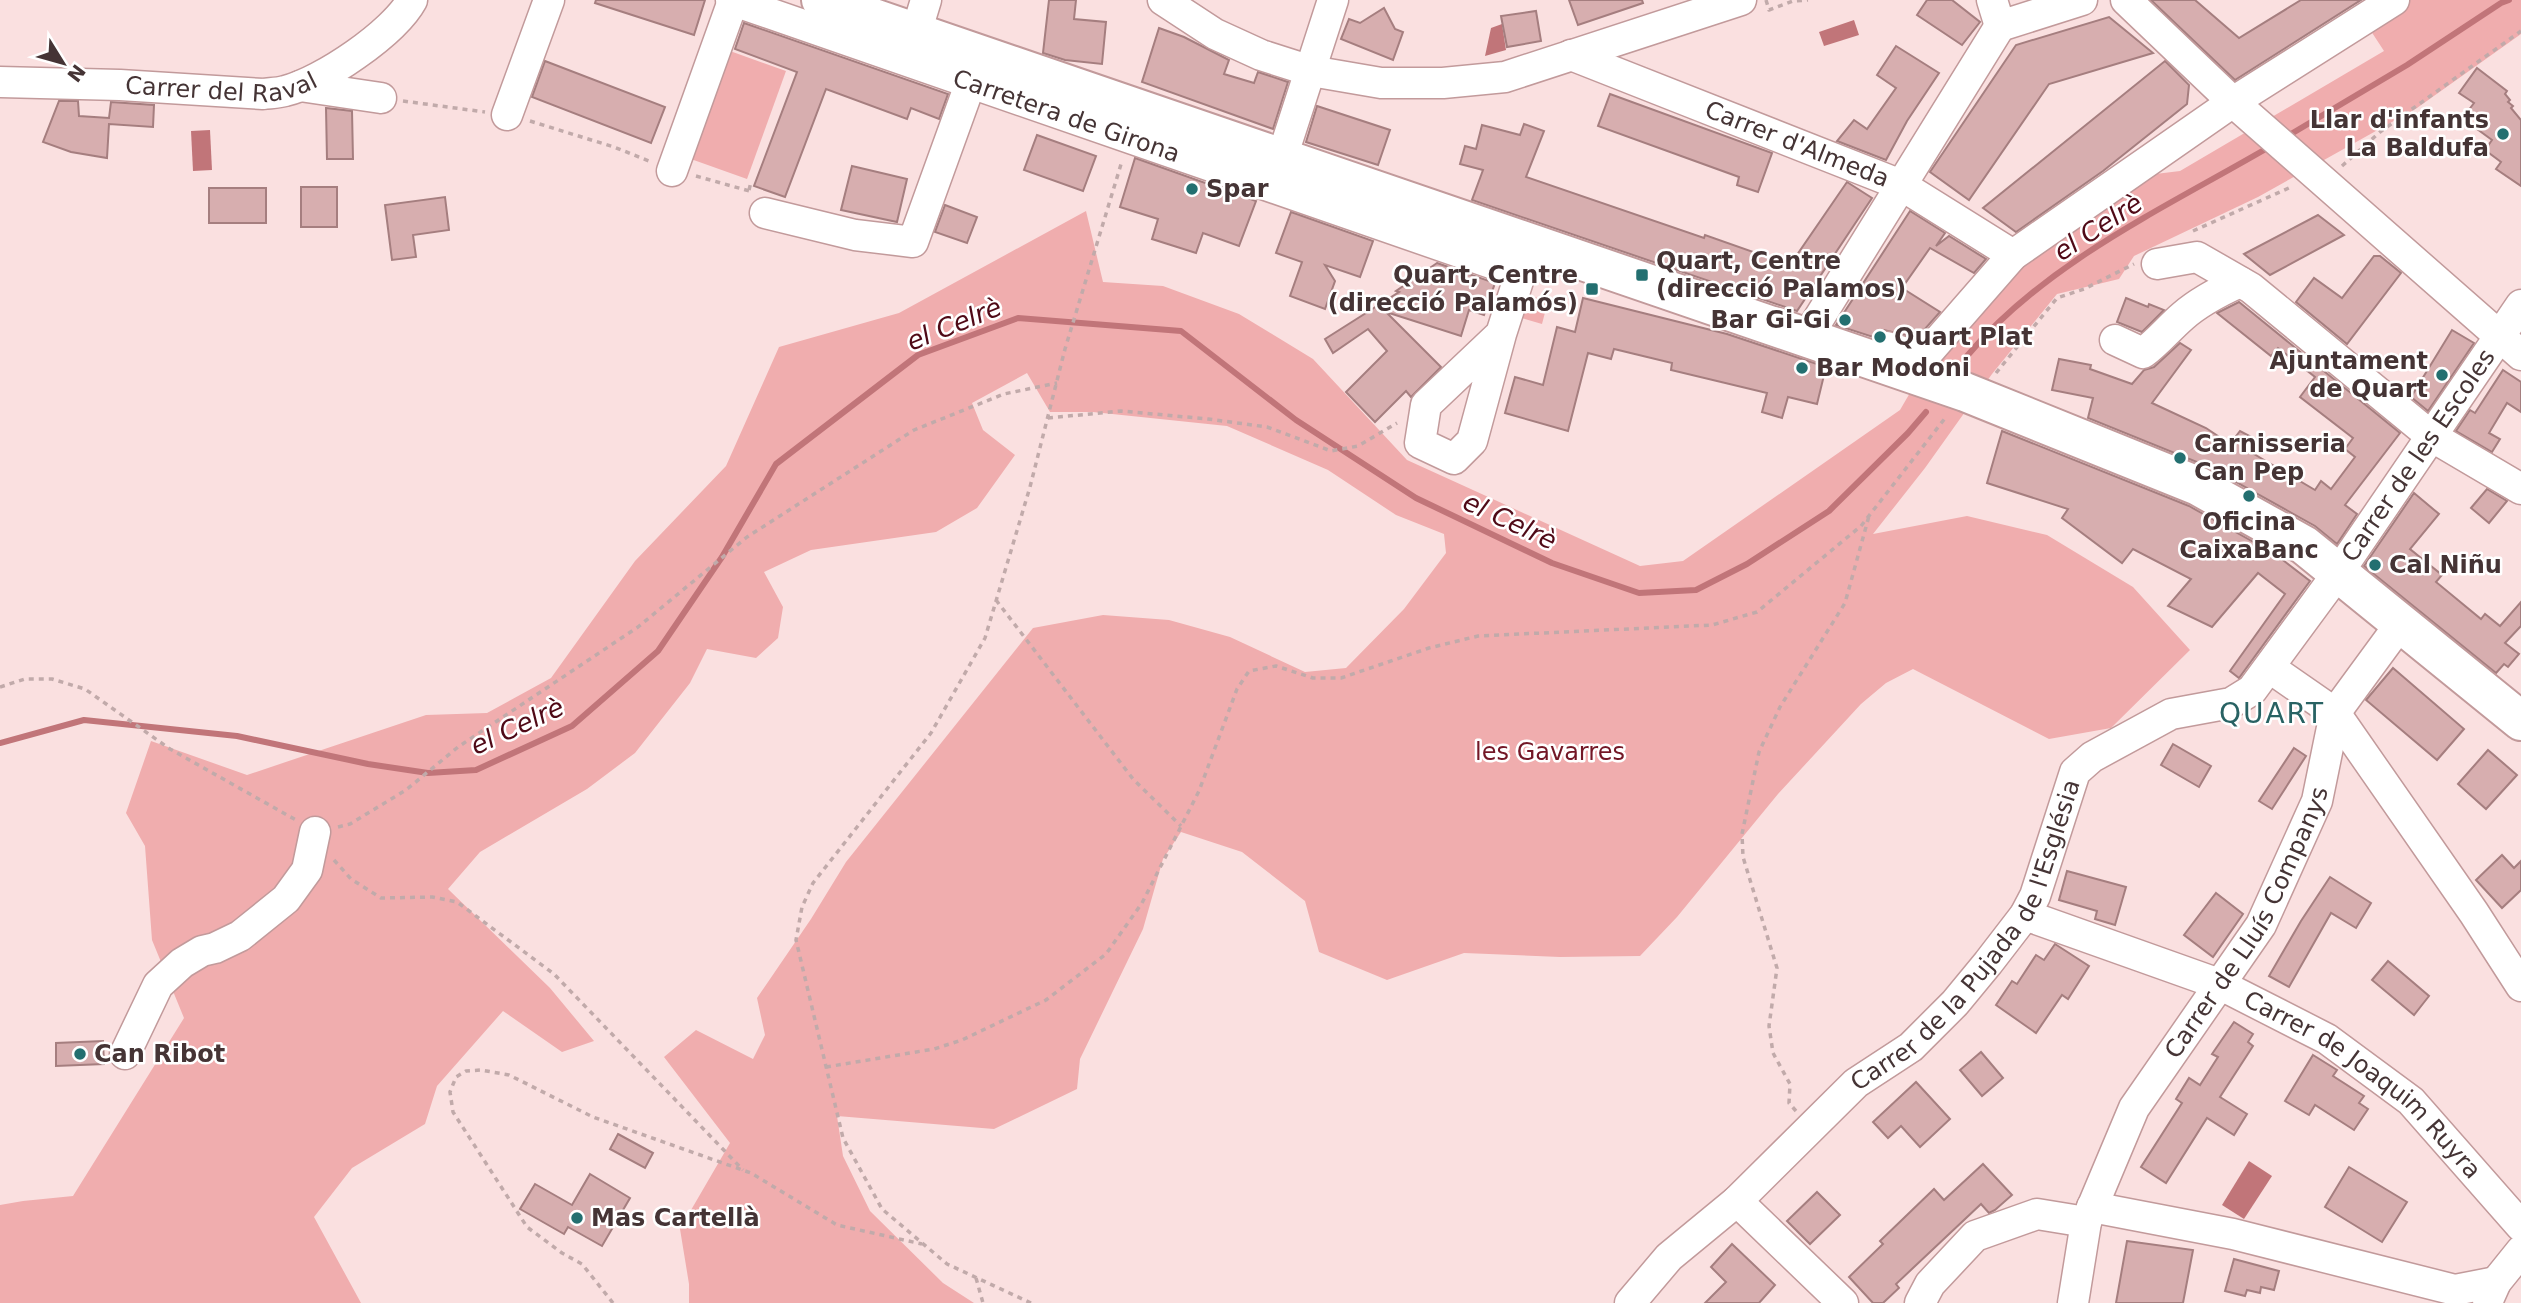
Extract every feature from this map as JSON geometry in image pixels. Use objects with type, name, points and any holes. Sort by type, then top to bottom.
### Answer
[{"type":"main road","points":[[821,0],[921,16],[975,70],[1525,258],[1810,332],[2197,486],[2304,545],[2521,721]]},
{"type":"street","name":"Carrer del Raval","points":[[0,82],[120,85],[263,94],[284,92],[300,86],[364,49],[391,27],[412,0]]},
{"type":"street","points":[[507,115],[550,0]]},
{"type":"street","points":[[672,171],[732,0]]},
{"type":"street","name":"Carretera de Girona","points":[[732,0],[975,70],[1129,139],[1277,173]]},
{"type":"street","points":[[1163,0],[1216,34],[1261,55],[1311,71],[1381,83],[1444,83],[1506,77],[1741,0]]},
{"type":"street","points":[[1277,173],[1333,0]]},
{"type":"street","points":[[2082,0],[1996,13],[1901,184],[1810,332],[1923,358],[2013,255],[2233,102],[2394,0]]},
{"type":"street","points":[[2126,0],[2233,102],[2521,355]]},
{"type":"street","name":"Carrer d'Almeda","points":[[1571,55],[1901,184],[2013,255]]},
{"type":"street","points":[[765,213],[855,235],[913,242],[975,70]]},
{"type":"street","points":[[300,86],[381,98]]},
{"type":"street","points":[[2146,264],[2197,257],[2241,282],[2431,436],[2521,489]]},
{"type":"street","points":[[1501,334],[1525,258]]},
{"type":"street","points":[[2115,340],[2143,354],[2185,314],[2218,291],[2241,282]]},
{"type":"street","name":"Carrer de les Escoles","points":[[2338,573],[2521,304]]},
{"type":"street","name":"Carrer de la Pujada de l'Església","points":[[1630,1303],[1669,1257],[1737,1201],[1856,1083],[1911,1047],[1955,1003],[2025,915],[2035,896],[2076,772],[2092,757],[2171,714],[2231,703],[2252,690],[2338,573]]},
{"type":"street","name":"Carrer de Lluís Companys","points":[[2073,1303],[2089,1214],[2133,1108],[2261,925],[2317,801],[2335,713],[2402,622]]},
{"type":"street","points":[[2270,668],[2335,713],[2474,913],[2521,986]]},
{"type":"street","points":[[125,1054],[158,985],[202,951],[240,936],[286,899],[307,870],[315,832]]},
{"type":"street","name":"Carrer de Joaquim Ruyra","points":[[2025,915],[2219,984],[2327,1039],[2412,1101],[2521,1226]]},
{"type":"street","points":[[1737,1201],[1843,1303]]},
{"type":"street","points":[[1920,1303],[1930,1284],[1975,1236],[2037,1214],[2089,1214],[2233,1234],[2455,1290],[2491,1292],[2521,1251]]},
{"type":"path","points":[[1766,0],[1769,10],[1793,1],[1808,0]]},
{"type":"path","points":[[2335,172],[2380,132],[2521,31]]},
{"type":"path","points":[[1031,1303],[947,1264],[882,1209],[843,1138],[796,940],[802,907],[813,883],[931,733],[985,638],[1129,139]]},
{"type":"path","points":[[672,171],[749,190],[751,182]]},
{"type":"path","points":[[2182,234],[2289,187],[2298,187]]},
{"type":"path","points":[[826,1067],[934,1049],[962,1040],[1046,1000],[1107,954],[1142,903],[1199,791],[1237,689],[1249,671],[1276,666],[1313,678],[1341,678],[1429,648],[1478,636],[1712,625],[1757,612],[1861,526],[1965,392],[1993,376],[2057,298],[2146,264]]},
{"type":"path","points":[[315,832],[350,824],[406,790],[458,747],[638,627],[747,537],[914,430],[1004,394],[1057,383]]},
{"type":"path","points":[[1048,418],[1121,411],[1197,418],[1267,427],[1331,451],[1348,449],[1376,436]]},
{"type":"path","points":[[1810,1127],[1789,1102],[1790,1084],[1773,1053],[1769,1026],[1777,968],[1743,857],[1742,834],[1759,752],[1780,707],[1845,603],[1870,514]]},
{"type":"path","points":[[996,600],[1133,779],[1181,826]]},
{"type":"path","points":[[0,687],[25,679],[52,678],[85,689],[170,749],[315,832],[335,862],[351,879],[381,898],[432,897],[457,902],[554,974],[743,1170]]},
{"type":"path","points":[[613,1303],[582,1264],[527,1227],[453,1112],[450,1092],[456,1077],[466,1071],[481,1070],[509,1074],[593,1117],[743,1170],[837,1225],[924,1245]]},
{"type":"path","points":[[975,1278],[983,1303]]},
{"type":"green space","name":"les Gavarres","points":[[2410,0],[2521,0],[2521,34],[2417,108],[2258,197],[2134,256],[2119,279],[2057,294],[1992,374],[1925,468],[1873,534],[1967,516],[2047,535],[2133,587],[2190,650],[2111,728],[2049,739],[1913,669],[1886,683],[1861,704],[1778,794],[1677,917],[1640,956],[1560,957],[1464,953],[1387,980],[1319,952],[1305,901],[1242,852],[1181,832],[1163,859],[1143,929],[1080,1059],[1077,1089],[994,1129],[837,1116],[843,1156],[870,1211],[943,1283],[974,1303],[689,1303],[689,1284],[680,1229],[730,1143],[664,1057],[696,1030],[753,1059],[765,1035],[757,998],[846,862],[1033,628],[1103,615],[1169,620],[1230,637],[1305,672],[1346,668],[1404,609],[1446,553],[1444,534],[1396,515],[1328,470],[1227,426],[1093,412],[1050,412],[1027,373],[972,403],[983,430],[1015,455],[977,508],[936,532],[811,550],[764,572],[783,607],[778,638],[756,658],[707,649],[690,683],[635,753],[587,789],[480,852],[448,889],[550,988],[594,1041],[562,1052],[503,1011],[437,1086],[425,1124],[352,1168],[314,1217],[361,1303],[0,1303],[0,1205],[73,1196],[184,1018],[152,940],[145,846],[126,813],[151,741],[247,775],[426,715],[487,713],[551,678],[635,561],[726,466],[779,347],[899,313],[1086,211],[1103,282],[1163,286],[1239,314],[1313,359],[1407,460],[1640,566],[1683,561],[1900,410],[1932,355],[2012,267],[2131,177],[2180,171],[2384,51],[2367,25]]},
{"type":"green space","points":[[730,51],[786,71],[747,179],[688,158]]},
{"type":"green space","points":[[1525,294],[1548,301],[1542,324],[1518,317]]},
{"type":"shaded area","points":[[1854,20],[1859,35],[1824,46],[1819,32]]},
{"type":"shaded area","points":[[1502,24],[1506,50],[1485,56],[1491,28]]},
{"type":"shaded area","points":[[210,130],[212,170],[193,171],[191,131]]},
{"type":"shaded area","points":[[2249,1161],[2272,1176],[2244,1219],[2222,1205]]},
{"type":"building","points":[[596,0],[705,0],[694,35],[595,3]]},
{"type":"building","points":[[1049,0],[1076,0],[1074,19],[1106,22],[1102,64],[1065,60],[1043,53]]},
{"type":"building","points":[[1569,0],[1642,0],[1643,3],[1578,25]]},
{"type":"building","points":[[1927,0],[1952,0],[1980,22],[1962,45],[1917,15]]},
{"type":"building","points":[[2151,0],[2195,0],[2239,38],[2301,0],[2361,0],[2235,80]]},
{"type":"building","points":[[1384,8],[1395,29],[1403,32],[1393,60],[1341,39],[1349,19],[1360,23]]},
{"type":"building","points":[[1536,11],[1541,41],[1507,47],[1501,16]]},
{"type":"building","points":[[2109,17],[2153,53],[2049,84],[1969,200],[1930,172],[2016,45]]},
{"type":"building","points":[[744,23],[948,94],[939,119],[911,108],[907,119],[826,89],[785,197],[754,186],[797,72],[735,49]]},
{"type":"building","points":[[1159,28],[1184,37],[1229,60],[1224,74],[1254,83],[1258,72],[1288,82],[1273,129],[1142,82]]},
{"type":"building","points":[[1896,46],[1939,73],[1907,121],[1886,160],[1837,141],[1854,120],[1867,129],[1896,88],[1877,75]]},
{"type":"building","points":[[545,61],[665,107],[651,143],[532,97]]},
{"type":"building","points":[[2165,61],[2189,85],[2187,104],[2103,171],[2016,232],[1983,208]]},
{"type":"building","name":"Llar d'infants La Baldufa","points":[[2477,68],[2507,91],[2505,94],[2510,100],[2508,102],[2521,120],[2521,186],[2496,169],[2501,162],[2485,150],[2492,140],[2477,129],[2482,121],[2468,111],[2474,103],[2459,93]]},
{"type":"building","points":[[1610,94],[1772,153],[1758,192],[1737,185],[1739,177],[1598,126]]},
{"type":"building","points":[[59,101],[78,101],[79,116],[109,118],[111,102],[154,105],[153,127],[109,124],[107,158],[71,152],[43,142]]},
{"type":"building","points":[[1317,106],[1390,130],[1378,165],[1306,142]]},
{"type":"building","points":[[326,108],[352,111],[353,159],[327,159]]},
{"type":"building","points":[[1524,124],[1544,131],[1526,177],[1790,265],[1847,182],[1872,198],[1797,311],[1472,200],[1483,170],[1460,164],[1465,146],[1476,149],[1482,125],[1520,135]]},
{"type":"building","points":[[1037,135],[1096,156],[1083,191],[1024,170]]},
{"type":"building","points":[[1135,158],[1256,201],[1239,246],[1203,233],[1196,253],[1152,239],[1158,219],[1120,207]]},
{"type":"building","points":[[852,166],[907,179],[897,222],[841,210]]},
{"type":"building","points":[[301,187],[337,187],[337,227],[301,227]]},
{"type":"building","points":[[209,188],[266,188],[266,223],[209,223]]},
{"type":"building","points":[[445,197],[449,230],[413,235],[416,257],[392,260],[385,205]]},
{"type":"building","points":[[945,205],[977,217],[967,243],[935,232]]},
{"type":"building","points":[[1910,211],[1945,233],[1936,246],[1949,236],[1986,259],[1974,273],[1930,248],[1902,288],[1940,312],[1917,338],[1884,330],[1873,337],[1836,325]]},
{"type":"building","points":[[1291,212],[1373,241],[1360,277],[1325,265],[1335,281],[1325,309],[1290,296],[1302,262],[1276,253]]},
{"type":"building","points":[[2318,215],[2344,235],[2270,275],[2244,254]]},
{"type":"building","points":[[2374,256],[2380,256],[2401,273],[2347,344],[2296,302],[2314,278],[2342,298]]},
{"type":"building","points":[[1437,263],[1495,283],[1484,315],[1469,310],[1461,336],[1386,312],[1441,367],[1411,397],[1406,391],[1375,422],[1346,392],[1387,351],[1368,329],[1333,353],[1325,339],[1399,292],[1396,291]]},
{"type":"building","points":[[1583,298],[1727,334],[1826,367],[1817,404],[1788,397],[1782,418],[1762,412],[1767,393],[1671,370],[1672,363],[1614,349],[1611,359],[1588,353],[1568,431],[1505,413],[1515,377],[1543,385],[1557,327],[1575,332]]},
{"type":"building","points":[[2126,298],[2164,310],[2142,332],[2117,322]]},
{"type":"building","points":[[2239,302],[2400,433],[2345,505],[2357,514],[2337,544],[2315,526],[2209,467],[2088,418],[2093,398],[2052,390],[2059,359],[2091,365],[2090,369],[2132,384],[2144,370],[2154,367],[2180,343],[2191,350],[2152,403],[2206,428],[2230,444],[2240,431],[2263,443],[2254,454],[2315,490],[2321,481],[2331,489],[2355,457],[2345,449],[2353,438],[2300,397],[2315,377],[2278,348],[2271,356],[2217,313]]},
{"type":"building","name":"Ajuntament de Quart","points":[[2452,330],[2474,343],[2428,411],[2411,397]]},
{"type":"building","points":[[2503,370],[2521,382],[2521,412],[2507,403],[2489,433],[2500,439],[2492,452],[2456,431],[2470,410],[2475,413]]},
{"type":"building","points":[[2002,431],[2189,506],[2275,554],[2310,581],[2239,678],[2230,671],[2285,594],[2258,573],[2212,627],[2168,606],[2191,579],[2133,549],[2122,563],[2062,518],[2068,509],[1987,483]]},
{"type":"building","points":[[2487,489],[2507,501],[2489,523],[2471,508]]},
{"type":"building","points":[[2414,493],[2439,514],[2410,549],[2442,575],[2436,582],[2481,619],[2485,614],[2500,626],[2521,602],[2521,626],[2505,643],[2519,654],[2508,667],[2504,664],[2496,673],[2364,566]]},
{"type":"building","points":[[2393,668],[2464,729],[2437,760],[2366,700]]},
{"type":"building","points":[[2173,744],[2211,766],[2199,787],[2161,765]]},
{"type":"building","points":[[2294,748],[2306,756],[2272,809],[2259,801]]},
{"type":"building","points":[[2488,750],[2517,775],[2486,809],[2458,784]]},
{"type":"building","points":[[2502,855],[2514,868],[2521,861],[2521,890],[2502,908],[2476,880]]},
{"type":"building","points":[[2067,871],[2126,887],[2115,925],[2095,919],[2097,911],[2059,900]]},
{"type":"building","points":[[2330,877],[2371,903],[2356,928],[2331,913],[2289,987],[2269,976]]},
{"type":"building","points":[[2216,893],[2243,914],[2213,957],[2184,935]]},
{"type":"building","points":[[2055,944],[2089,966],[2068,999],[2062,995],[2036,1033],[1996,1005],[2012,981],[2017,984],[2036,955],[2044,960]]},
{"type":"building","points":[[2388,961],[2429,996],[2414,1015],[2372,980]]},
{"type":"building","points":[[2234,1022],[2253,1034],[2248,1042],[2253,1046],[2220,1097],[2247,1114],[2234,1135],[2207,1118],[2166,1183],[2141,1167],[2182,1103],[2176,1099],[2189,1078],[2200,1085],[2218,1057],[2212,1054]]},
{"type":"building","name":"Can Ribot","points":[[103,1041],[104,1064],[56,1066],[56,1043]]},
{"type":"building","points":[[1981,1052],[2003,1078],[1982,1096],[1960,1070]]},
{"type":"building","points":[[2313,1055],[2337,1070],[2333,1076],[2364,1096],[2359,1103],[2368,1109],[2354,1130],[2315,1105],[2309,1115],[2285,1101]]},
{"type":"building","points":[[1916,1082],[1950,1119],[1920,1147],[1901,1126],[1888,1138],[1873,1122]]},
{"type":"building","points":[[618,1134],[653,1153],[645,1168],[610,1149]]},
{"type":"building","points":[[1983,1164],[2012,1195],[1989,1213],[1981,1204],[1896,1284],[1899,1288],[1883,1303],[1873,1303],[1849,1277],[1883,1244],[1880,1241],[1934,1189],[1944,1200]]},
{"type":"building","points":[[2349,1167],[2407,1202],[2382,1242],[2325,1207]]},
{"type":"building","name":"Mas Cartellà","points":[[590,1174],[630,1198],[602,1246],[568,1227],[564,1234],[520,1209],[535,1184],[572,1205]]},
{"type":"building","points":[[1817,1192],[1840,1215],[1810,1244],[1787,1221]]},
{"type":"building","points":[[2127,1241],[2193,1250],[2183,1303],[2116,1303]]},
{"type":"building","points":[[1732,1244],[1775,1285],[1759,1303],[1705,1303],[1726,1282],[1711,1267]]},
{"type":"building","points":[[2234,1259],[2279,1271],[2274,1290],[2261,1287],[2260,1293],[2247,1290],[2245,1296],[2225,1291]]},
{"type":"waterway","name":"el Celrè","points":[[2291,134],[2509,0]]},
{"type":"waterway","name":"el Celrè","points":[[1967,356],[1998,323],[2068,266],[2146,217],[2264,150]]},
{"type":"waterway","name":"el Celrè","points":[[0,743],[84,720],[237,736],[368,764],[428,773],[476,770],[572,726],[658,651],[722,557],[776,464],[918,355],[1018,318],[1181,331],[1296,420],[1416,498],[1552,563],[1639,593],[1696,590],[1747,564],[1829,511],[1926,412]]},
{"type":"place","name":"Llar d'infants La Baldufa","points":[[2503,134]]},
{"type":"place","name":"Spar","points":[[1192,189]]},
{"type":"place","name":"Quart, Centre (direcció Palamos)","points":[[1642,275]]},
{"type":"place","name":"Quart, Centre (direcció Palamós)","points":[[1592,289]]},
{"type":"place","name":"Bar Gi-Gi","points":[[1845,320]]},
{"type":"place","name":"Quart Plat","points":[[1880,337]]},
{"type":"place","name":"Bar Modoni","points":[[1802,368]]},
{"type":"place","name":"Ajuntament de Quart","points":[[2442,375]]},
{"type":"place","name":"Carnisseria Can Pep","points":[[2180,458]]},
{"type":"place","name":"Oficina CaixaBanc","points":[[2249,496]]},
{"type":"place","name":"Cal Niñu","points":[[2375,565]]},
{"type":"place","name":"Can Ribot","points":[[80,1054]]},
{"type":"place","name":"Mas Cartellà","points":[[577,1218]]},
{"type":"district","name":"QUART","points":[[2272,713]]}]
